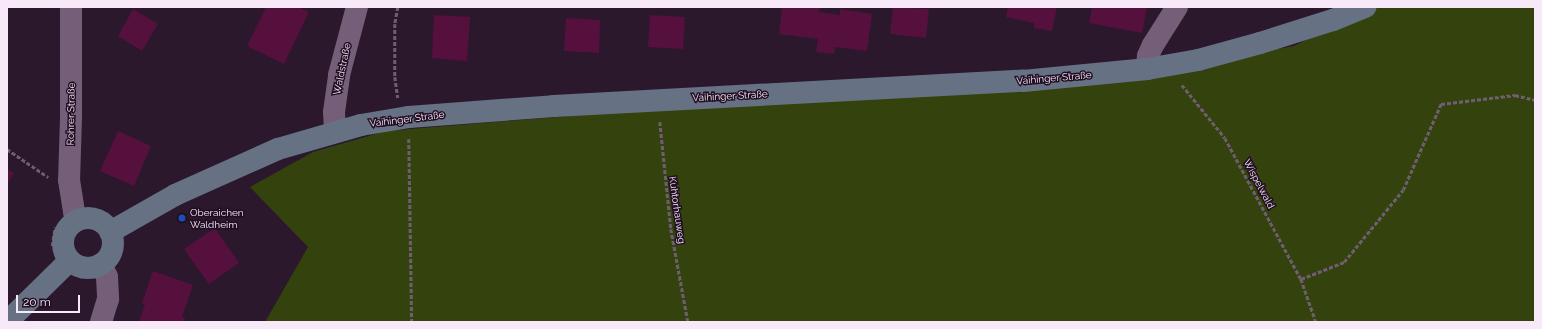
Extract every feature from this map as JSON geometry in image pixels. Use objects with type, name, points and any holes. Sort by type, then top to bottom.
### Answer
[{"type":"main road","name":"Vaihinger Straße","points":[[110,232],[198,184],[278,149],[335,131],[405,117],[659,100],[1023,81],[1157,67],[1198,60],[1260,43],[1333,20],[1365,7]]},
{"type":"main road","points":[[92,218],[99,221],[110,232],[113,246],[111,253],[101,264],[93,268],[84,268],[76,265],[70,260],[63,246],[63,238],[71,225],[77,221],[92,218]]},
{"type":"main road","points":[[7,322],[70,260]]},
{"type":"street","name":"Rohrer Straße","points":[[71,7],[71,118],[69,180],[74,212],[77,221]]},
{"type":"street","name":"Waldstraße","points":[[335,131],[334,112],[339,75],[357,7]]},
{"type":"street","points":[[1157,67],[1148,56],[1176,7]]},
{"type":"street","points":[[101,264],[107,276],[108,299],[101,322]]},
{"type":"path","points":[[398,7],[395,24],[395,77],[405,117],[412,322]]},
{"type":"path","name":"Wispelwald","points":[[1157,67],[1225,138],[1301,279],[1316,322]]},
{"type":"path","points":[[1301,279],[1344,262],[1403,190],[1441,104],[1515,95],[1535,100]]},
{"type":"path","name":"Kuhtorhauweg","points":[[659,100],[663,168],[676,258],[688,322]]},
{"type":"path","points":[[7,149],[47,176],[57,180],[69,180]]},
{"type":"path","points":[[51,249],[55,220]]},
{"type":"green space","points":[[1372,7],[1535,7],[1535,322],[265,322],[308,247],[250,187],[313,152],[386,131],[1161,71],[1294,46]]},
{"type":"building","points":[[266,7],[298,7],[309,12],[284,64],[247,46]]},
{"type":"building","points":[[782,7],[820,7],[819,12],[840,15],[840,9],[872,14],[867,51],[835,47],[834,54],[816,52],[818,39],[779,34]]},
{"type":"building","points":[[893,7],[929,9],[926,38],[890,34]]},
{"type":"building","points":[[1008,7],[1057,7],[1052,31],[1034,28],[1034,23],[1006,17]]},
{"type":"building","points":[[1092,7],[1147,7],[1142,33],[1089,23]]},
{"type":"building","points":[[133,9],[158,24],[142,51],[118,36]]},
{"type":"building","points":[[434,15],[470,17],[467,61],[432,58]]},
{"type":"building","points":[[650,15],[685,17],[683,49],[648,47]]},
{"type":"building","points":[[566,18],[600,20],[599,53],[564,51]]},
{"type":"building","points":[[118,131],[151,146],[134,186],[100,171]]},
{"type":"building","points":[[7,169],[14,173],[7,185]]},
{"type":"building","points":[[215,228],[239,263],[209,284],[184,249]]},
{"type":"building","points":[[153,271],[193,285],[182,317],[185,318],[184,322],[139,322],[145,304],[142,303]]},
{"type":"place","name":"Oberaichen Waldheim","points":[[182,218]]}]
